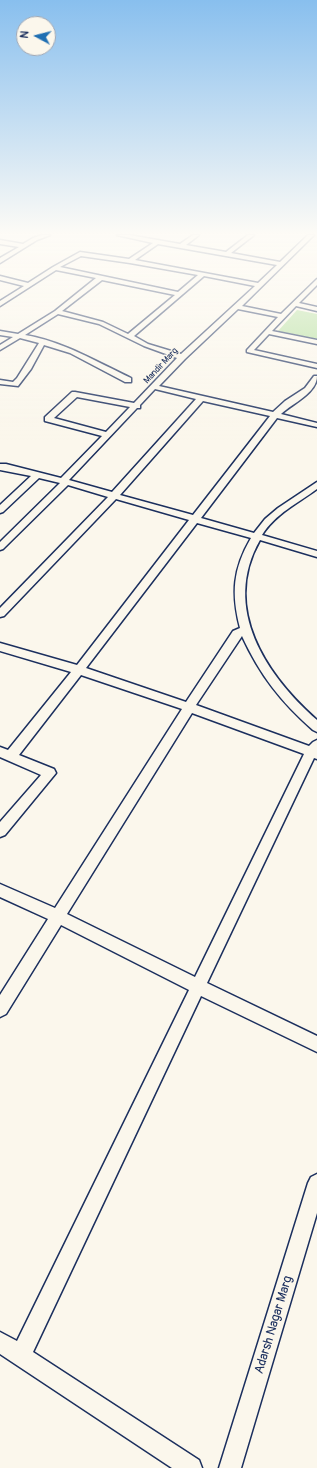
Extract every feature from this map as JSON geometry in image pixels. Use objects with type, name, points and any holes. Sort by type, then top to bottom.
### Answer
[{"type":"street","points":[[0,348],[57,312],[68,304]]},
{"type":"street","points":[[130,336],[169,304]]},
{"type":"street","name":"Mandir Marg","points":[[0,547],[65,482],[182,357],[241,304]]},
{"type":"street","points":[[317,309],[294,304],[249,351],[317,366]]},
{"type":"street","points":[[237,307],[282,316]]},
{"type":"street","points":[[57,312],[101,323],[146,344],[182,357]]},
{"type":"street","points":[[268,332],[317,342]]},
{"type":"street","points":[[0,333],[43,341],[72,352],[128,380]]},
{"type":"street","points":[[0,382],[14,384],[23,377],[35,358],[36,352],[43,341]]},
{"type":"street","points":[[0,831],[4,818],[50,772],[5,755],[79,670],[275,415],[288,403],[308,390],[317,378]]},
{"type":"street","points":[[154,387],[317,425]]},
{"type":"street","points":[[108,435],[48,419],[75,394],[137,406]]},
{"type":"street","points":[[0,614],[114,496],[201,398]]},
{"type":"street","points":[[0,467],[6,467],[65,482],[317,554]]},
{"type":"street","points":[[0,510],[36,475]]},
{"type":"street","points":[[317,485],[276,513],[256,536],[246,554],[240,574],[239,594],[241,615],[245,630],[258,659],[271,680],[288,700],[317,727]]},
{"type":"street","points":[[0,1009],[189,707],[237,634],[245,630]]},
{"type":"street","points":[[0,647],[79,670],[315,750],[198,985],[20,1356]]},
{"type":"street","points":[[0,890],[57,916],[119,948],[317,1044]]},
{"type":"street","name":"Adarsh Nagar Marg","points":[[230,1468],[317,1183]]},
{"type":"street","points":[[0,1342],[191,1468]]},
{"type":"green space","points":[[297,310],[317,314],[317,339],[278,331]]}]
